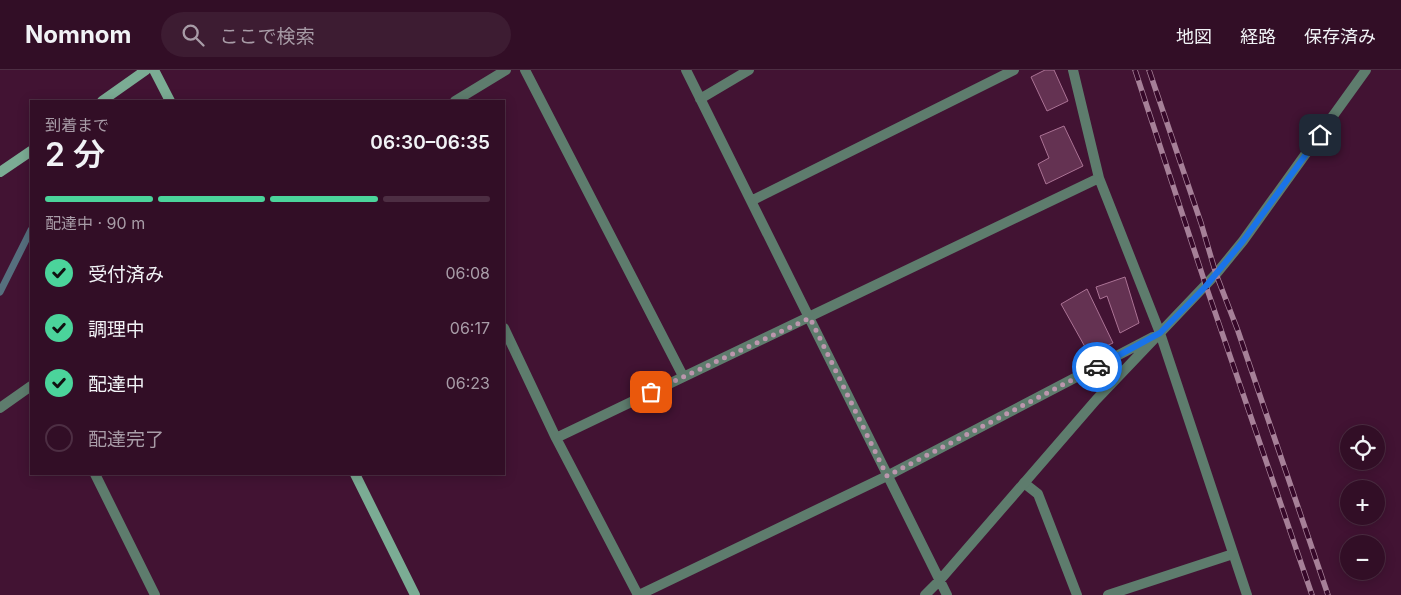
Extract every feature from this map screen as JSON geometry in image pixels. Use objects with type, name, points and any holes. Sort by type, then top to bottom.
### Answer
[{"type":"street","points":[[103,100],[146,70]]},
{"type":"street","points":[[154,70],[169,100]]},
{"type":"street","points":[[457,100],[506,70]]},
{"type":"street","points":[[525,70],[683,376]]},
{"type":"street","points":[[686,70],[947,595]]},
{"type":"street","points":[[700,98],[749,70]]},
{"type":"street","points":[[751,201],[1014,70]]},
{"type":"street","points":[[1073,70],[1099,178],[1160,333],[1247,595]]},
{"type":"street","points":[[925,595],[1096,400],[1206,286],[1243,241],[1366,70]]},
{"type":"street","points":[[0,172],[30,152]]},
{"type":"street","points":[[556,438],[1099,178]]},
{"type":"street","points":[[505,330],[556,438],[638,595],[887,476],[1160,333]]},
{"type":"street","points":[[0,408],[30,387]]},
{"type":"street","points":[[95,475],[155,595]]},
{"type":"street","points":[[355,475],[415,595]]},
{"type":"street","points":[[1024,483],[1038,494],[1076,595]]},
{"type":"street","points":[[1108,595],[1233,554]]},
{"type":"building","points":[[1045,70],[1054,70],[1068,101],[1047,111],[1031,77]]},
{"type":"building","points":[[1064,126],[1083,166],[1046,184],[1038,164],[1049,158],[1040,136]]},
{"type":"building","points":[[1125,277],[1139,323],[1120,333],[1107,296],[1100,299],[1096,287]]},
{"type":"building","points":[[1087,289],[1113,343],[1089,354],[1061,304]]},
{"type":"waterway","points":[[0,292],[30,232]]},
{"type":"railway","points":[[1135,70],[1206,286],[1312,595]]},
{"type":"railway","points":[[1149,70],[1201,223],[1216,274],[1238,331],[1328,595]]},
{"type":"way so far","points":[[651,392],[810,318],[887,476],[1097,367]]},
{"type":"route","points":[[1097,367],[1160,333],[1206,286],[1243,241],[1320,135]]}]
